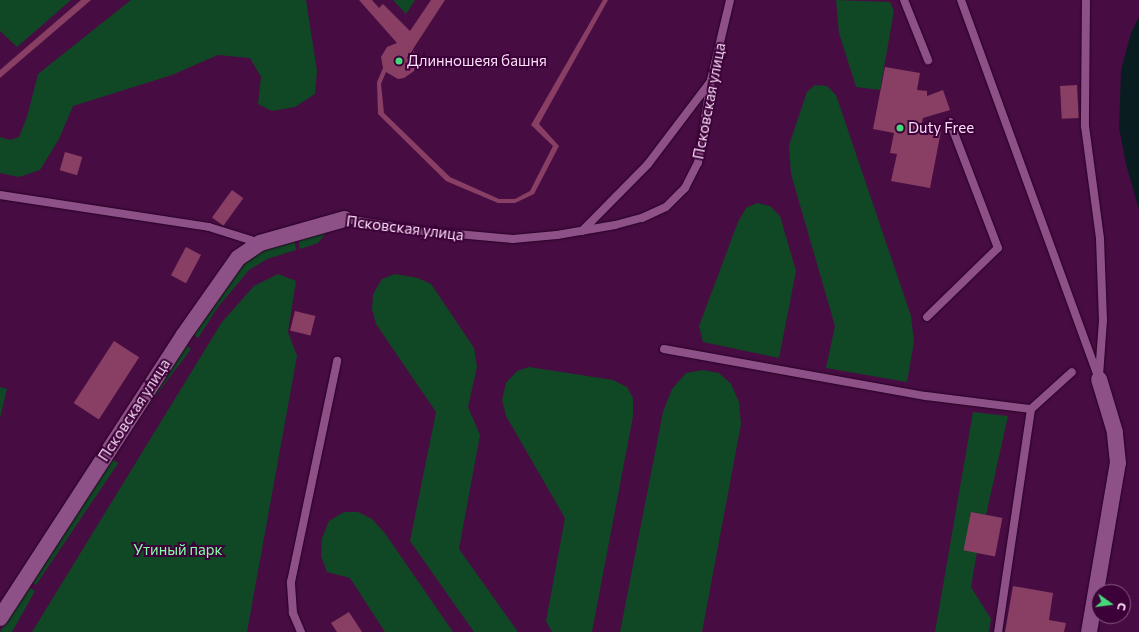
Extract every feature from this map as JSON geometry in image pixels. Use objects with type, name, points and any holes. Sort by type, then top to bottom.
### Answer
[{"type":"street","name":"Псковская улица","points":[[0,618],[222,278],[238,258],[260,243],[345,219]]},
{"type":"street","points":[[1089,632],[1118,462],[1115,432],[1099,379]]},
{"type":"lane","name":"Псковская улица","points":[[345,219],[424,231],[513,239],[582,232],[642,218],[666,207],[685,188],[701,153],[711,80],[730,0]]},
{"type":"lane","points":[[904,0],[928,60]]},
{"type":"lane","points":[[961,0],[1099,379]]},
{"type":"lane","points":[[1086,0],[1085,126],[1100,239],[1103,320],[1099,379]]},
{"type":"lane","points":[[582,232],[648,164],[711,80]]},
{"type":"lane","points":[[928,317],[998,248],[950,122]]},
{"type":"lane","points":[[0,195],[209,227],[260,243]]},
{"type":"lane","points":[[664,349],[926,396],[1031,409]]},
{"type":"lane","points":[[302,632],[293,613],[291,582],[337,361]]},
{"type":"lane","points":[[998,632],[1031,409],[1072,372]]},
{"type":"green space","points":[[0,0],[71,0],[17,47],[0,31]]},
{"type":"green space","points":[[131,0],[306,0],[317,71],[315,94],[295,107],[272,111],[258,104],[261,77],[250,58],[218,55],[172,75],[73,106],[59,139],[40,170],[19,177],[0,173],[0,137],[10,140],[19,137],[27,117],[38,74]]},
{"type":"green space","points":[[393,0],[415,0],[406,14]]},
{"type":"green space","points":[[836,0],[890,2],[894,11],[880,90],[856,87],[839,33]]},
{"type":"green space","points":[[815,85],[827,86],[836,95],[911,316],[914,342],[907,382],[826,368],[835,326],[791,174],[789,145],[807,92]]},
{"type":"green space","points":[[757,203],[770,206],[780,216],[796,271],[779,358],[703,342],[699,326],[738,222],[746,208]]},
{"type":"green space","points":[[329,229],[318,243],[300,249],[298,238]]},
{"type":"green space","points":[[294,239],[296,250],[267,259],[249,270],[218,307],[198,338],[190,332],[242,262],[261,249]]},
{"type":"green space","name":"Утиный парк","points":[[278,274],[296,281],[288,332],[297,356],[247,632],[32,632],[222,322],[254,286]]},
{"type":"green space","points":[[395,274],[418,278],[431,284],[474,348],[477,367],[468,407],[480,435],[459,549],[518,632],[474,632],[410,541],[436,412],[376,324],[372,309],[373,294],[382,279]]},
{"type":"green space","points":[[183,343],[191,349],[113,453],[105,447]]},
{"type":"green space","points":[[529,367],[613,380],[627,387],[633,398],[633,416],[592,632],[552,632],[546,621],[565,518],[506,416],[502,400],[506,383],[517,371]]},
{"type":"green space","points":[[703,370],[719,373],[731,384],[739,402],[741,424],[702,632],[620,632],[663,412],[672,389],[686,373]]},
{"type":"green space","points":[[0,387],[7,389],[0,418]]},
{"type":"green space","points":[[973,412],[1008,416],[986,515],[971,512],[965,550],[977,552],[971,587],[991,619],[989,632],[935,632]]},
{"type":"green space","points":[[109,457],[118,463],[36,585],[27,579]]},
{"type":"green space","points":[[344,512],[358,512],[372,519],[384,532],[453,632],[385,632],[350,578],[327,572],[321,556],[322,538],[329,521]]},
{"type":"green space","points":[[27,586],[35,591],[12,632],[0,632]]},
{"type":"shaded area","points":[[1139,17],[1139,210],[1126,164],[1119,128],[1121,70],[1131,33]]},
{"type":"building","points":[[81,0],[91,0],[0,78],[0,70]]},
{"type":"building","points":[[359,0],[372,0],[379,8],[383,4],[410,31],[431,0],[445,0],[413,49],[417,59],[414,71],[404,78],[398,79],[386,72],[381,84],[384,113],[450,177],[499,199],[515,199],[530,191],[553,146],[531,125],[603,0],[608,0],[539,124],[559,146],[534,194],[515,203],[498,203],[446,181],[378,114],[377,82],[383,68],[381,57],[387,47],[397,43]]},
{"type":"building","name":"Duty Free","points":[[885,67],[920,73],[917,90],[927,91],[927,96],[943,90],[950,110],[923,118],[921,127],[941,131],[930,188],[891,181],[897,154],[890,153],[894,133],[873,129]]},
{"type":"building","points":[[1077,85],[1079,118],[1062,119],[1060,86]]},
{"type":"building","points":[[65,152],[82,157],[77,175],[60,170]]},
{"type":"building","points":[[232,190],[243,198],[223,226],[212,218]]},
{"type":"building","points":[[186,247],[201,255],[186,283],[171,275]]},
{"type":"building","points":[[295,311],[315,316],[311,335],[290,330]]},
{"type":"building","points":[[114,341],[139,357],[99,419],[74,403]]},
{"type":"building","points":[[971,512],[1002,518],[995,556],[964,550]]},
{"type":"building","points":[[1013,586],[1053,593],[1049,620],[1066,623],[1064,632],[1005,632]]},
{"type":"building","points":[[349,612],[362,632],[337,632],[331,623]]},
{"type":"place","name":"Длинношеяя башня","points":[[399,61]]},
{"type":"place","name":"Duty Free","points":[[900,128]]}]
